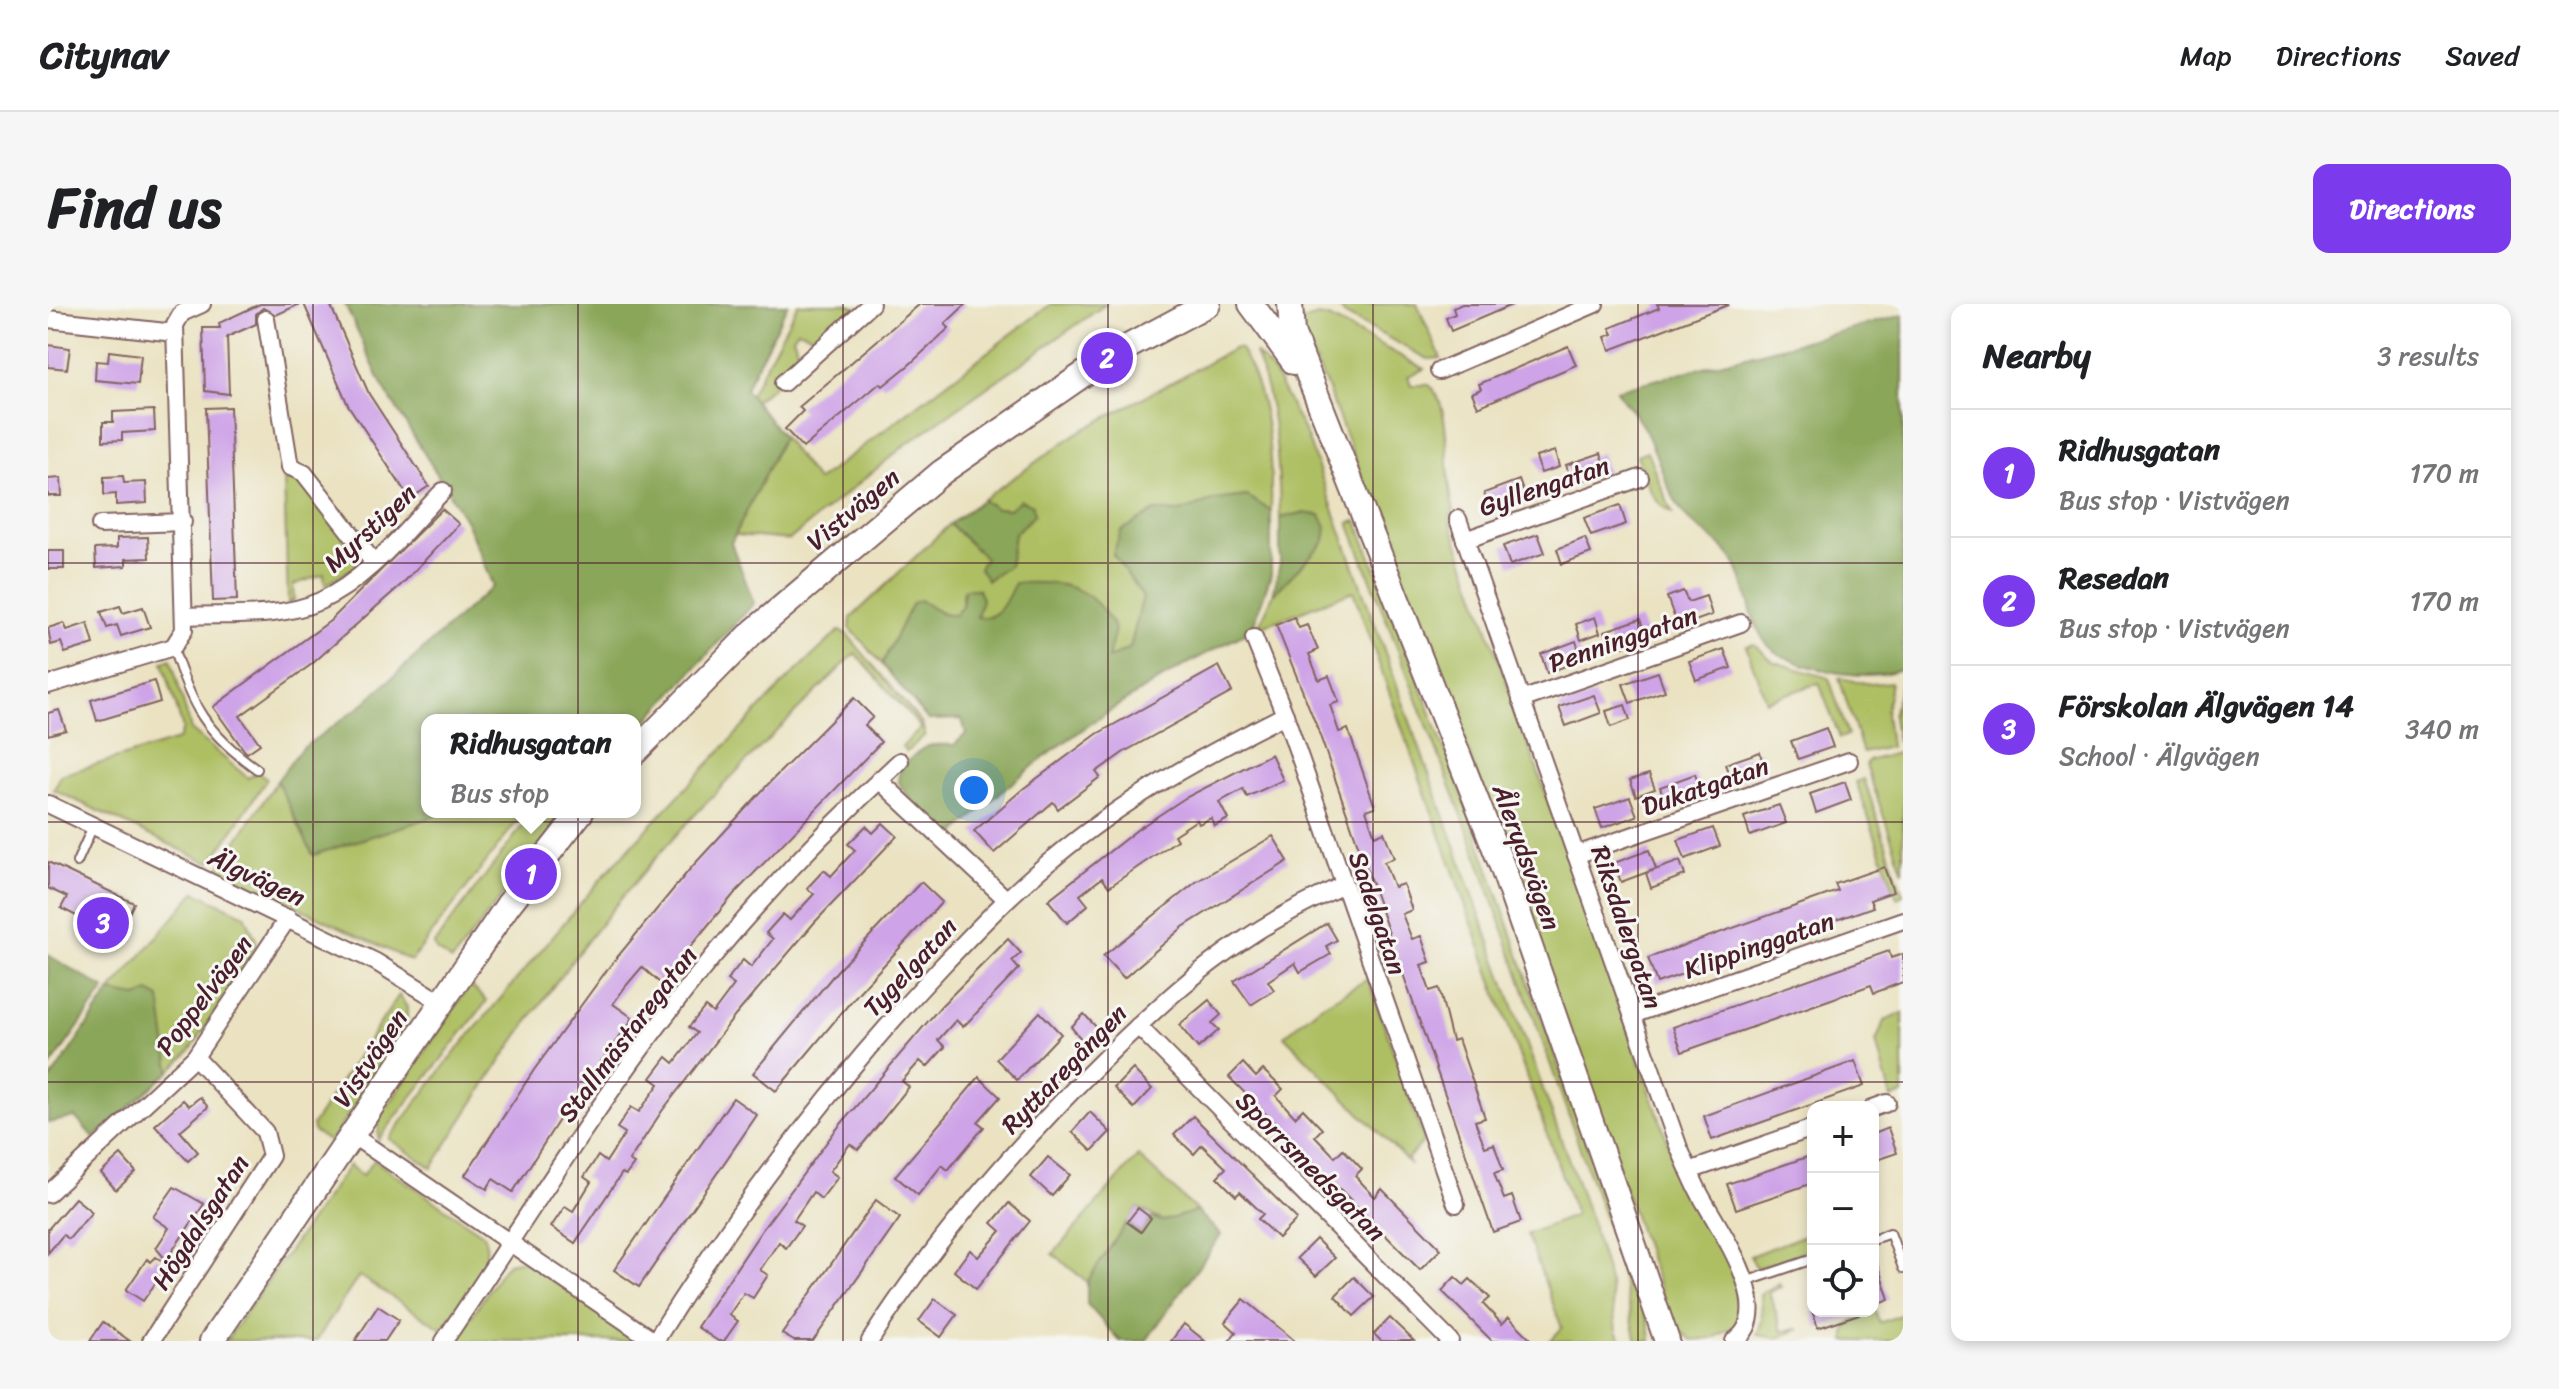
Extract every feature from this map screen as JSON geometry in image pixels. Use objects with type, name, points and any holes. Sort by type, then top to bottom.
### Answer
[{"type":"main road","name":"Vistvägen","points":[[1134,342],[1173,304]]},
{"type":"main road","name":"Vistvägen","points":[[641,746],[754,631],[878,524],[1007,424],[1134,342],[1208,304]]},
{"type":"main road","name":"Ålerydsvägen","points":[[1251,304],[1318,397]]},
{"type":"main road","points":[[1257,304],[1273,304]]},
{"type":"main road","name":"Ålerydsvägen","points":[[1290,304],[1292,333],[1502,866],[1667,1341]]},
{"type":"main road","name":"Vistvägen","points":[[212,1341],[508,905],[576,818]]},
{"type":"street","points":[[48,685],[173,647],[184,630],[186,616],[175,333],[182,313],[202,304]]},
{"type":"street","points":[[783,383],[871,304]]},
{"type":"street","points":[[1439,371],[1595,304]]},
{"type":"street","points":[[48,319],[175,333]]},
{"type":"street","points":[[266,319],[290,467],[304,473],[374,563]]},
{"type":"street","name":"Gyllengatan","points":[[1465,540],[1640,478]]},
{"type":"street","name":"Myrstigen","points":[[186,616],[271,612],[318,602],[339,591],[374,563],[443,491]]},
{"type":"street","name":"Riksdalergatan","points":[[1458,519],[1689,1171],[1733,1251],[1745,1282],[1750,1301],[1749,1322],[1734,1341]]},
{"type":"street","points":[[100,525],[183,522]]},
{"type":"street","name":"Penninggatan","points":[[1521,700],[1741,623]]},
{"type":"street","name":"Sadelgatan","points":[[1254,638],[1285,715],[1456,1204]]},
{"type":"street","name":"Tygelgatan","points":[[654,1341],[802,1129],[911,1000],[1006,899],[1054,857],[1140,794],[1285,715]]},
{"type":"street","name":"Stallmästaregatan","points":[[444,1341],[605,1098],[699,975],[817,840],[900,761]]},
{"type":"street","name":"Dukatgatan","points":[[1576,855],[1849,761]]},
{"type":"street","points":[[879,780],[1006,899]]},
{"type":"street","name":"Älgvägen","points":[[48,804],[376,962],[441,1002]]},
{"type":"street","name":"Ryttaregången","points":[[870,1341],[967,1208],[1080,1082],[1138,1026],[1187,982],[1239,942],[1288,912],[1343,885]]},
{"type":"street","name":"Poppelvägen","points":[[48,1194],[195,1057],[288,918]]},
{"type":"street","name":"Klippinggatan","points":[[1632,1015],[1903,920]]},
{"type":"street","name":"Sporrsmedsgatan","points":[[1138,1026],[1450,1341]]},
{"type":"street","name":"Högdalsgatan","points":[[151,1341],[271,1156],[265,1132],[195,1057]]},
{"type":"street","points":[[1689,1171],[1807,1130]]},
{"type":"street","points":[[352,1135],[512,1241],[654,1341]]},
{"type":"lane","points":[[173,647],[186,690],[203,722],[229,749],[257,769]]},
{"type":"lane","points":[[77,862],[93,825]]},
{"type":"lane","points":[[1879,1237],[1890,1233],[1903,1268]]},
{"type":"lane","points":[[1745,1282],[1807,1261]]},
{"type":"green space","points":[[345,304],[788,304],[745,389],[783,437],[731,543],[754,603],[641,727],[641,714],[421,714],[421,818],[428,818],[313,855],[277,781],[300,750],[361,706],[493,586],[466,521],[382,385]]},
{"type":"green space","points":[[798,304],[847,304],[857,308],[819,338],[798,330],[793,337],[796,356],[793,365],[755,401],[750,395]]},
{"type":"green space","points":[[1051,304],[1106,304],[908,443],[789,540],[735,535],[783,437],[817,481]]},
{"type":"green space","points":[[1336,304],[1417,304],[1441,358],[1428,359],[1345,315]]},
{"type":"green space","points":[[1903,315],[1903,667],[1873,675],[1832,672],[1792,660],[1766,643],[1755,623],[1738,568],[1721,545],[1683,513],[1671,493],[1645,430],[1616,390]]},
{"type":"green space","points":[[1318,316],[1329,318],[1425,369],[1408,376],[1411,385],[1429,385],[1437,395],[1445,425],[1454,510],[1449,518],[1677,1168],[1721,1244],[1738,1286],[1740,1306],[1736,1325],[1714,1338],[1692,1340],[1673,1325],[1462,733],[1324,380],[1301,331],[1299,322]]},
{"type":"green space","points":[[1235,348],[1240,349],[1250,366],[1263,406],[1271,470],[1271,511],[1247,496],[1215,500],[1180,512],[1155,511],[1113,554],[1143,596],[1130,648],[1107,659],[998,614],[989,618],[977,617],[962,594],[962,606],[956,615],[912,603],[882,664],[850,628],[851,618],[950,524],[986,559],[988,580],[1009,566],[1014,534],[1034,515],[1020,501],[1009,509],[996,508],[982,500],[1077,433]]},
{"type":"green space","points":[[1255,353],[1273,371],[1307,437],[1593,1227],[1610,1285],[1616,1331],[1622,1341],[1550,1341],[1562,1328],[1527,1234],[1576,1215],[1353,591],[1258,628],[1273,595],[1324,541],[1302,513],[1280,518],[1272,414]]},
{"type":"green space","points":[[1647,451],[1672,513],[1653,495],[1646,480],[1637,455]]},
{"type":"green space","points":[[284,478],[305,481],[360,552],[354,568],[325,585],[324,574],[293,585],[294,600],[288,604]]},
{"type":"green space","points":[[1247,496],[1271,511],[1271,574],[1252,630],[1171,673],[1094,722],[1021,776],[952,837],[908,795],[899,782],[901,770],[907,762],[925,748],[954,745],[966,734],[962,719],[928,720],[882,664],[912,603],[920,600],[941,614],[955,615],[962,606],[964,589],[978,589],[982,599],[977,617],[985,617],[1001,608],[1015,583],[1048,583],[1074,588],[1096,602],[1115,629],[1108,659],[1130,648],[1143,597],[1113,554],[1121,531],[1155,511],[1180,512],[1215,500]]},
{"type":"green space","points":[[982,500],[996,508],[1009,509],[1020,500],[1033,505],[1034,515],[1014,534],[1009,566],[987,580],[979,568],[985,558],[950,524]]},
{"type":"green space","points":[[1302,513],[1320,515],[1327,528],[1325,541],[1273,595],[1280,563],[1280,518]]},
{"type":"green space","points":[[1357,521],[1470,815],[1649,1325],[1651,1341],[1637,1341],[1614,1245],[1474,847],[1349,523]]},
{"type":"green space","points":[[839,631],[847,634],[922,724],[925,735],[906,752],[902,747],[921,728],[855,653],[713,795],[603,920],[542,1001],[432,1168],[389,1139],[448,1061],[606,873],[786,681]]},
{"type":"green space","points":[[1754,644],[1774,662],[1829,678],[1848,735],[1840,738],[1819,683],[1766,701],[1746,646]]},
{"type":"green space","points":[[171,659],[191,730],[248,778],[257,772],[267,779],[212,861],[207,862],[54,790],[61,775],[178,740],[183,729],[163,662]]},
{"type":"green space","points":[[1903,676],[1901,745],[1897,742],[1893,716]]},
{"type":"green space","points":[[1839,678],[1871,684],[1891,682],[1886,713],[1890,747],[1863,753]]},
{"type":"green space","points":[[1903,751],[1903,872],[1866,765],[1868,761]]},
{"type":"green space","points":[[1864,779],[1903,895],[1897,898],[1856,782]]},
{"type":"green space","points":[[277,781],[313,855],[428,818],[519,818],[411,961],[218,869]]},
{"type":"green space","points":[[528,818],[561,818],[452,961],[436,950],[434,944]]},
{"type":"green space","points":[[195,892],[245,915],[256,940],[255,950],[190,1051],[170,1071],[165,1040],[157,1018],[140,1002],[110,992]]},
{"type":"green space","points":[[48,955],[105,989],[48,1070]]},
{"type":"green space","points":[[1368,979],[1423,1137],[1422,1143],[1408,1158],[1409,1163],[1284,1036],[1319,1007]]},
{"type":"green space","points":[[470,985],[487,1001],[378,1140],[379,1119]]},
{"type":"green space","points":[[110,992],[137,997],[149,992],[160,998],[170,1071],[94,1138],[75,1117],[48,1123],[48,1083]]},
{"type":"green space","points":[[399,995],[407,1007],[407,1029],[330,1142],[313,1131],[312,1125]]},
{"type":"green space","points":[[1903,1013],[1903,1095],[1891,1098],[1876,1042],[1884,1021]]},
{"type":"green space","points":[[1138,1156],[1197,1211],[1163,1221],[1138,1208],[1087,1282],[1053,1254]]},
{"type":"green space","points":[[374,1160],[483,1234],[486,1246],[481,1272],[442,1329],[359,1276],[316,1341],[226,1341],[349,1165],[362,1176]]},
{"type":"green space","points":[[1197,1211],[1221,1235],[1146,1341],[1120,1341],[1087,1304],[1087,1282],[1127,1222],[1141,1232],[1151,1218],[1163,1221]]},
{"type":"green space","points":[[1807,1234],[1807,1251],[1757,1268],[1750,1256]]},
{"type":"green space","points":[[526,1261],[639,1341],[455,1341],[500,1273],[508,1263]]},
{"type":"green space","points":[[1779,1283],[1781,1287],[1769,1292],[1782,1331],[1800,1329],[1778,1338],[1757,1335],[1762,1321],[1761,1294]]},
{"type":"green space","points":[[1903,1314],[1903,1341],[1846,1341],[1850,1324],[1858,1317],[1878,1317],[1880,1323]]},
{"type":"building","points":[[260,304],[300,304],[276,315],[263,308],[256,314],[256,324],[227,337],[229,394],[205,391],[203,328],[220,328],[219,323]]},
{"type":"building","points":[[304,304],[330,304],[369,394],[429,486],[410,499],[348,405]]},
{"type":"building","points":[[920,304],[966,304],[945,324],[949,328],[909,365],[883,386],[880,383],[803,448],[785,429],[803,411],[799,407]]},
{"type":"building","points":[[1462,304],[1514,304],[1451,331],[1446,318],[1455,314],[1453,308]]},
{"type":"building","points":[[1657,304],[1728,305],[1610,350],[1605,337],[1613,334],[1610,328],[1659,308]]},
{"type":"building","points":[[48,345],[70,348],[67,369],[48,367]]},
{"type":"building","points":[[1568,346],[1576,365],[1478,407],[1472,393],[1481,389],[1479,384]]},
{"type":"building","points":[[109,351],[141,355],[138,384],[95,380],[96,361],[108,362]]},
{"type":"building","points":[[230,407],[237,600],[213,601],[206,408]]},
{"type":"building","points":[[154,410],[155,431],[122,433],[122,440],[103,441],[103,422],[113,422],[113,412]]},
{"type":"building","points":[[1555,451],[1559,467],[1541,473],[1536,457]]},
{"type":"building","points":[[1601,453],[1607,472],[1572,484],[1566,465]]},
{"type":"building","points":[[123,476],[124,483],[146,482],[147,503],[116,505],[116,494],[104,495],[104,477]]},
{"type":"building","points":[[61,478],[62,496],[48,496],[48,479]]},
{"type":"building","points":[[1519,480],[1526,500],[1491,512],[1484,493]]},
{"type":"building","points":[[1620,505],[1626,524],[1591,536],[1584,518]]},
{"type":"building","points":[[442,509],[459,524],[403,583],[312,664],[240,716],[260,744],[247,753],[213,707],[330,621]]},
{"type":"building","points":[[1538,534],[1545,553],[1510,565],[1503,546]]},
{"type":"building","points":[[148,537],[149,558],[126,559],[126,566],[96,568],[95,549],[117,548],[117,538]]},
{"type":"building","points":[[1585,538],[1591,553],[1562,564],[1557,549]]},
{"type":"building","points":[[48,551],[64,551],[64,569],[48,569]]},
{"type":"building","points":[[1683,591],[1688,602],[1706,596],[1712,615],[1678,627],[1667,597]]},
{"type":"building","points":[[120,606],[123,613],[143,607],[150,627],[121,636],[117,625],[107,628],[101,612]]},
{"type":"building","points":[[1294,617],[1299,628],[1307,625],[1318,650],[1309,654],[1319,680],[1329,676],[1339,702],[1330,705],[1339,732],[1348,729],[1375,807],[1366,810],[1375,836],[1384,832],[1394,858],[1384,862],[1394,887],[1403,884],[1412,910],[1402,914],[1412,939],[1421,936],[1430,962],[1421,965],[1430,991],[1439,988],[1452,1041],[1458,1039],[1485,1118],[1475,1121],[1485,1147],[1494,1144],[1503,1170],[1494,1173],[1504,1199],[1512,1196],[1521,1222],[1493,1232],[1317,727],[1276,625]]},
{"type":"building","points":[[1595,617],[1600,633],[1581,640],[1576,624]]},
{"type":"building","points":[[1640,619],[1647,638],[1611,650],[1605,631]]},
{"type":"building","points":[[64,623],[67,630],[88,623],[94,644],[65,653],[61,642],[51,645],[48,628]]},
{"type":"building","points":[[1576,641],[1582,660],[1547,673],[1541,654]]},
{"type":"building","points":[[1724,649],[1731,668],[1696,680],[1689,661]]},
{"type":"building","points":[[1219,666],[1232,692],[1124,752],[1096,772],[1100,777],[1058,809],[1053,802],[994,853],[974,831],[1024,788],[1097,734]]},
{"type":"building","points":[[1658,672],[1665,691],[1630,703],[1623,684]]},
{"type":"building","points":[[154,681],[160,702],[97,721],[91,700]]},
{"type":"building","points":[[1594,695],[1601,713],[1566,726],[1559,707]]},
{"type":"building","points":[[854,698],[873,717],[865,725],[881,742],[734,894],[660,983],[642,967],[625,987],[613,1004],[633,1018],[564,1112],[513,1192],[493,1179],[487,1189],[465,1175],[534,1070],[609,967],[690,869],[772,780]]},
{"type":"building","points":[[1625,705],[1630,720],[1611,727],[1606,711]]},
{"type":"building","points":[[59,710],[66,730],[48,735],[48,713]]},
{"type":"building","points":[[1826,728],[1833,747],[1798,759],[1791,741]]},
{"type":"building","points":[[1760,752],[1767,770],[1732,783],[1725,764]]},
{"type":"building","points":[[1271,754],[1283,780],[1247,797],[1243,789],[1219,802],[1228,819],[1215,826],[1211,818],[1199,824],[1197,820],[1174,835],[1177,840],[1109,887],[1102,878],[1080,895],[1088,905],[1067,923],[1048,900],[1138,829],[1185,798]]},
{"type":"building","points":[[1649,774],[1655,789],[1636,796],[1630,780]]},
{"type":"building","points":[[1695,774],[1701,793],[1666,805],[1660,787]]},
{"type":"building","points":[[1845,782],[1851,800],[1816,813],[1810,794]]},
{"type":"building","points":[[1630,797],[1637,816],[1602,828],[1595,809]]},
{"type":"building","points":[[1779,805],[1786,823],[1750,836],[1744,817]]},
{"type":"building","points":[[883,823],[897,836],[814,923],[735,1016],[662,1111],[629,1161],[634,1164],[626,1175],[622,1173],[575,1243],[551,1227],[565,1206],[573,1211],[591,1182],[584,1177],[598,1156],[606,1162],[625,1133],[617,1128],[631,1107],[639,1112],[659,1084],[651,1078],[667,1057],[674,1063],[697,1033],[689,1027],[705,1007],[713,1013],[734,985],[727,980],[743,960],[751,967],[773,939],[766,933],[783,914],[790,920],[814,894],[807,888],[824,870],[831,876],[855,850],[848,844],[866,826],[873,833]]},
{"type":"building","points":[[1713,828],[1720,846],[1685,859],[1678,840]]},
{"type":"building","points":[[1273,836],[1288,861],[1183,927],[1124,978],[1103,956],[1196,882]]},
{"type":"building","points":[[1649,850],[1656,869],[1621,882],[1614,863]]},
{"type":"building","points":[[1680,861],[1685,875],[1651,888],[1646,873]]},
{"type":"building","points":[[48,862],[134,903],[124,924],[86,906],[80,918],[61,908],[67,897],[48,888]]},
{"type":"building","points":[[1884,867],[1893,892],[1870,900],[1873,907],[1657,983],[1648,958],[1838,891],[1835,884]]},
{"type":"building","points":[[921,882],[942,902],[859,992],[776,1091],[753,1073],[837,971]]},
{"type":"building","points":[[1327,923],[1337,940],[1326,946],[1331,954],[1300,972],[1295,963],[1268,981],[1274,990],[1251,1005],[1234,981]]},
{"type":"building","points":[[1008,939],[1021,953],[1012,961],[1019,969],[963,1027],[956,1020],[938,1040],[945,1047],[927,1067],[920,1061],[902,1081],[909,1087],[858,1150],[850,1144],[830,1171],[838,1177],[821,1199],[813,1192],[794,1220],[802,1226],[786,1248],[779,1242],[760,1270],[768,1275],[753,1298],[744,1293],[729,1315],[738,1321],[724,1341],[718,1341],[697,1327],[762,1230],[835,1131],[941,1006]]},
{"type":"building","points":[[1889,951],[1891,958],[1903,954],[1903,982],[1874,993],[1871,985],[1682,1052],[1673,1027]]},
{"type":"building","points":[[1209,1000],[1221,1015],[1212,1023],[1219,1030],[1198,1048],[1179,1025]]},
{"type":"building","points":[[1040,1012],[1061,1034],[1017,1080],[996,1059]]},
{"type":"building","points":[[1084,1014],[1097,1028],[1083,1041],[1071,1027]]},
{"type":"building","points":[[1855,1061],[1864,1086],[1822,1101],[1807,1101],[1807,1106],[1712,1140],[1704,1116]]},
{"type":"building","points":[[1243,1063],[1256,1077],[1263,1070],[1283,1089],[1276,1096],[1295,1117],[1303,1109],[1322,1129],[1315,1136],[1335,1157],[1343,1149],[1362,1169],[1355,1176],[1375,1197],[1382,1189],[1441,1249],[1420,1270],[1229,1077]]},
{"type":"building","points":[[1133,1069],[1152,1089],[1134,1108],[1114,1088]]},
{"type":"building","points":[[979,1077],[1000,1097],[978,1122],[984,1127],[948,1170],[942,1165],[918,1195],[895,1176]]},
{"type":"building","points":[[200,1097],[208,1107],[180,1131],[198,1152],[188,1161],[155,1125],[183,1100],[189,1106]]},
{"type":"building","points":[[733,1098],[757,1115],[639,1287],[614,1270]]},
{"type":"building","points":[[1090,1112],[1110,1132],[1092,1151],[1072,1132]]},
{"type":"building","points":[[1193,1116],[1297,1219],[1278,1238],[1258,1219],[1263,1214],[1240,1192],[1236,1196],[1217,1177],[1226,1168],[1202,1145],[1194,1154],[1174,1135]]},
{"type":"building","points":[[1888,1128],[1897,1153],[1879,1159],[1879,1132]]},
{"type":"building","points":[[121,1155],[136,1172],[116,1190],[101,1173]]},
{"type":"building","points":[[1048,1157],[1070,1175],[1052,1196],[1031,1177]]},
{"type":"building","points":[[1807,1157],[1807,1185],[1736,1209],[1727,1184]]},
{"type":"building","points":[[174,1187],[204,1204],[166,1260],[156,1248],[169,1228],[153,1217]]},
{"type":"building","points":[[75,1198],[92,1212],[69,1239],[63,1235],[48,1253],[48,1229]]},
{"type":"building","points":[[876,1200],[900,1218],[813,1341],[794,1341],[782,1334]]},
{"type":"building","points":[[1009,1203],[1030,1221],[976,1289],[954,1271],[970,1250],[978,1257],[1001,1231],[992,1223]]},
{"type":"building","points":[[1138,1208],[1151,1218],[1141,1232],[1127,1222]]},
{"type":"building","points":[[1316,1239],[1335,1258],[1316,1276],[1297,1258]]},
{"type":"building","points":[[156,1257],[168,1265],[143,1301],[126,1290],[147,1259],[151,1262]]},
{"type":"building","points":[[1879,1269],[1889,1299],[1879,1303]]},
{"type":"building","points":[[1354,1277],[1374,1297],[1354,1316],[1335,1296]]},
{"type":"building","points":[[1455,1277],[1464,1285],[1470,1279],[1490,1298],[1483,1304],[1502,1324],[1509,1317],[1533,1341],[1492,1341],[1442,1291]]},
{"type":"building","points":[[935,1299],[957,1315],[941,1337],[919,1321]]},
{"type":"building","points":[[1244,1299],[1295,1341],[1229,1341],[1236,1332],[1225,1322]]},
{"type":"building","points":[[378,1306],[399,1320],[385,1341],[355,1341]]},
{"type":"building","points":[[1814,1317],[1850,1317],[1818,1328]]},
{"type":"building","points":[[1390,1318],[1414,1341],[1381,1341],[1374,1334]]},
{"type":"building","points":[[103,1322],[130,1341],[90,1341]]},
{"type":"building","points":[[1184,1324],[1205,1341],[1171,1341]]},
{"type":"place","name":"Resedan","points":[[1107,358]]},
{"type":"place","name":"Ridhusgatan","points":[[531,874]]},
{"type":"place","name":"Förskolan Älgvägen 14","points":[[103,923]]}]
